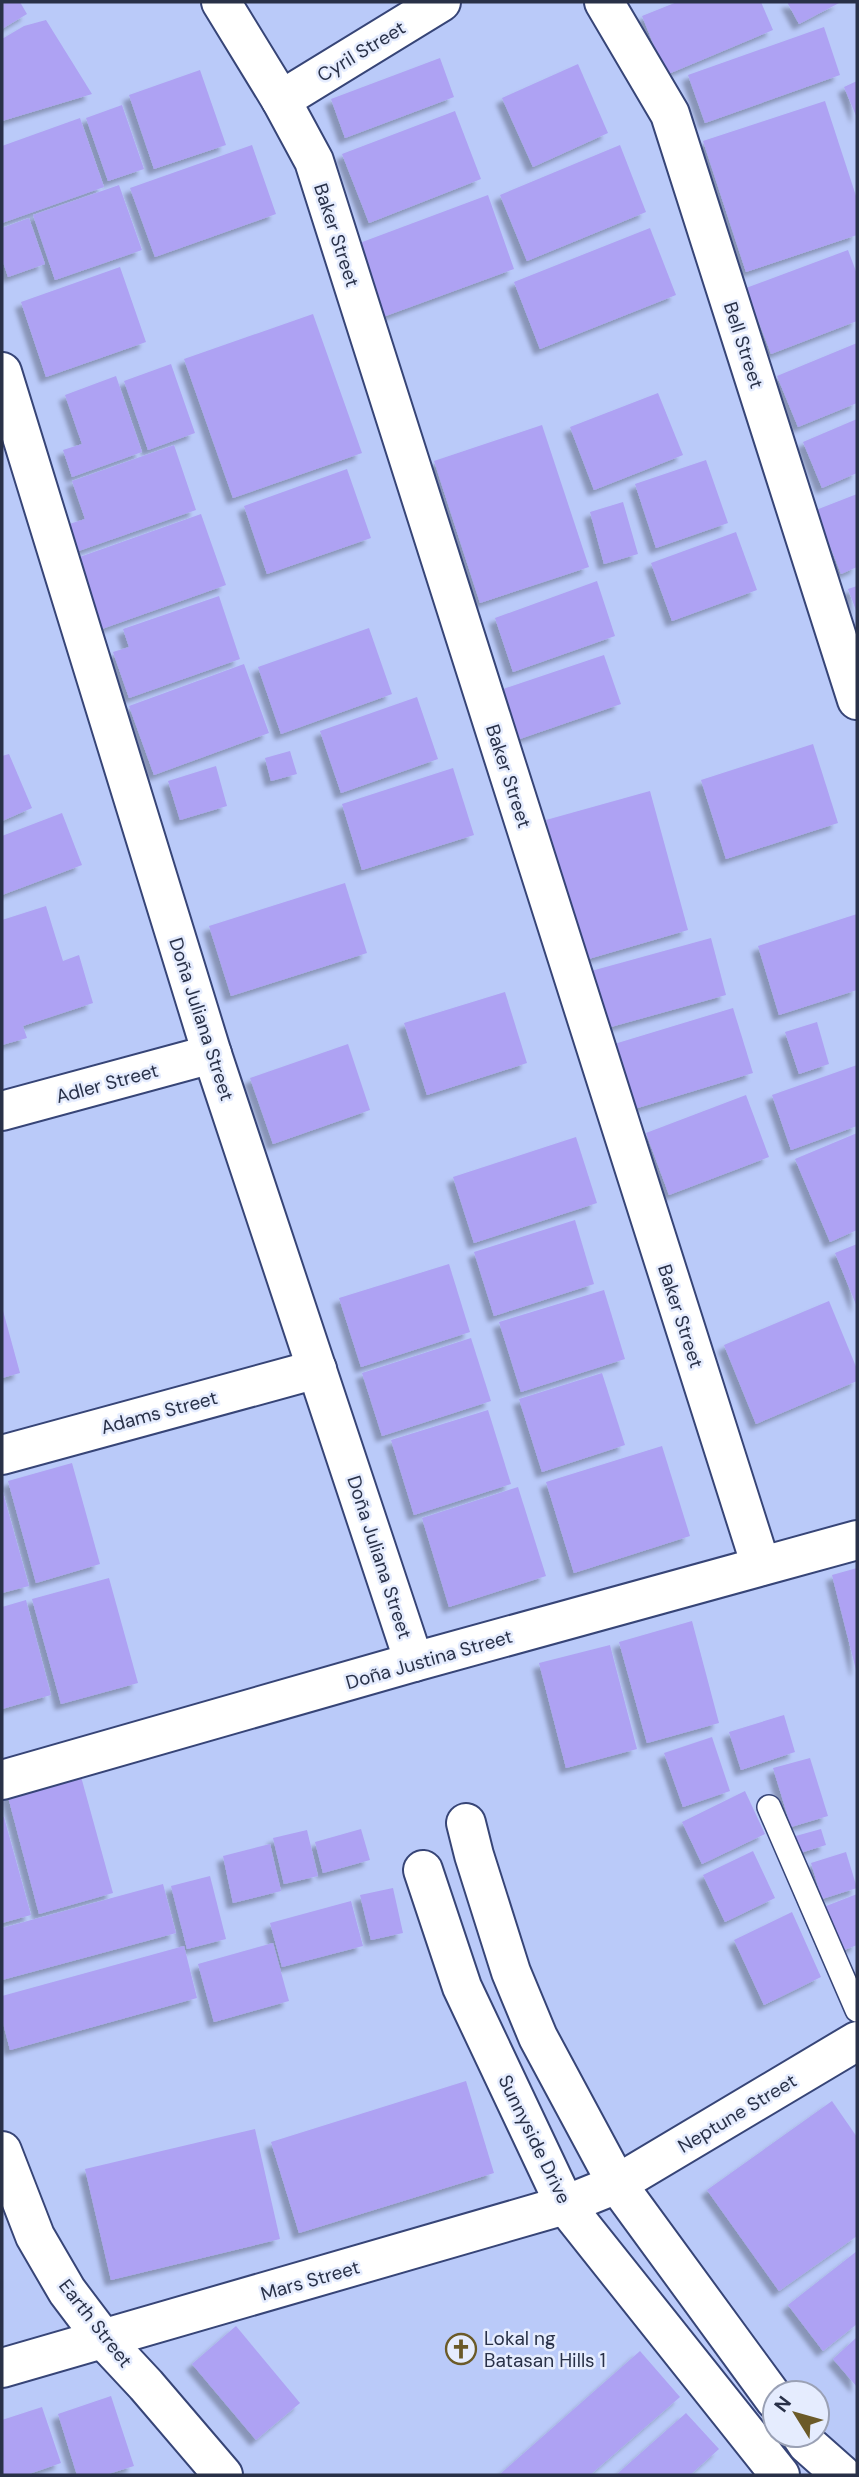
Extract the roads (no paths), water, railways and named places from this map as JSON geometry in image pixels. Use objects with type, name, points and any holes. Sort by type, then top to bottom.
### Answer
[{"type":"street","name":"Baker Street","points":[[221,2],[281,100],[314,161],[761,1566]]},
{"type":"street","name":"Cyril Street","points":[[281,100],[442,2]]},
{"type":"street","name":"Bell Street","points":[[604,2],[670,114],[857,700]]},
{"type":"street","name":"Doña Juliana Street","points":[[2,372],[212,1054],[414,1662]]},
{"type":"street","name":"Adler Street","points":[[2,1111],[212,1054]]},
{"type":"street","name":"Adams Street","points":[[2,1454],[317,1369]]},
{"type":"street","name":"Doña Justina Street","points":[[2,1780],[414,1662],[857,1540]]},
{"type":"street","points":[[470,1839],[511,1972],[538,2037],[617,2184],[761,2381]]},
{"type":"street","name":"Sunnyside Drive","points":[[423,1870],[463,1987],[565,2206],[780,2475]]},
{"type":"street","name":"Neptune Street","points":[[617,2184],[857,2041]]},
{"type":"street","name":"Earth Street","points":[[2,2151],[35,2236],[67,2291],[104,2340],[223,2475]]},
{"type":"street","name":"Mars Street","points":[[2,2368],[565,2206],[617,2184]]},
{"type":"street","points":[[813,2449],[842,2475]]},
{"type":"lane","points":[[769,1807],[857,2010]]},
{"type":"place","name":"Lokal ng Batasan Hills 1","points":[[461,2349]]}]
